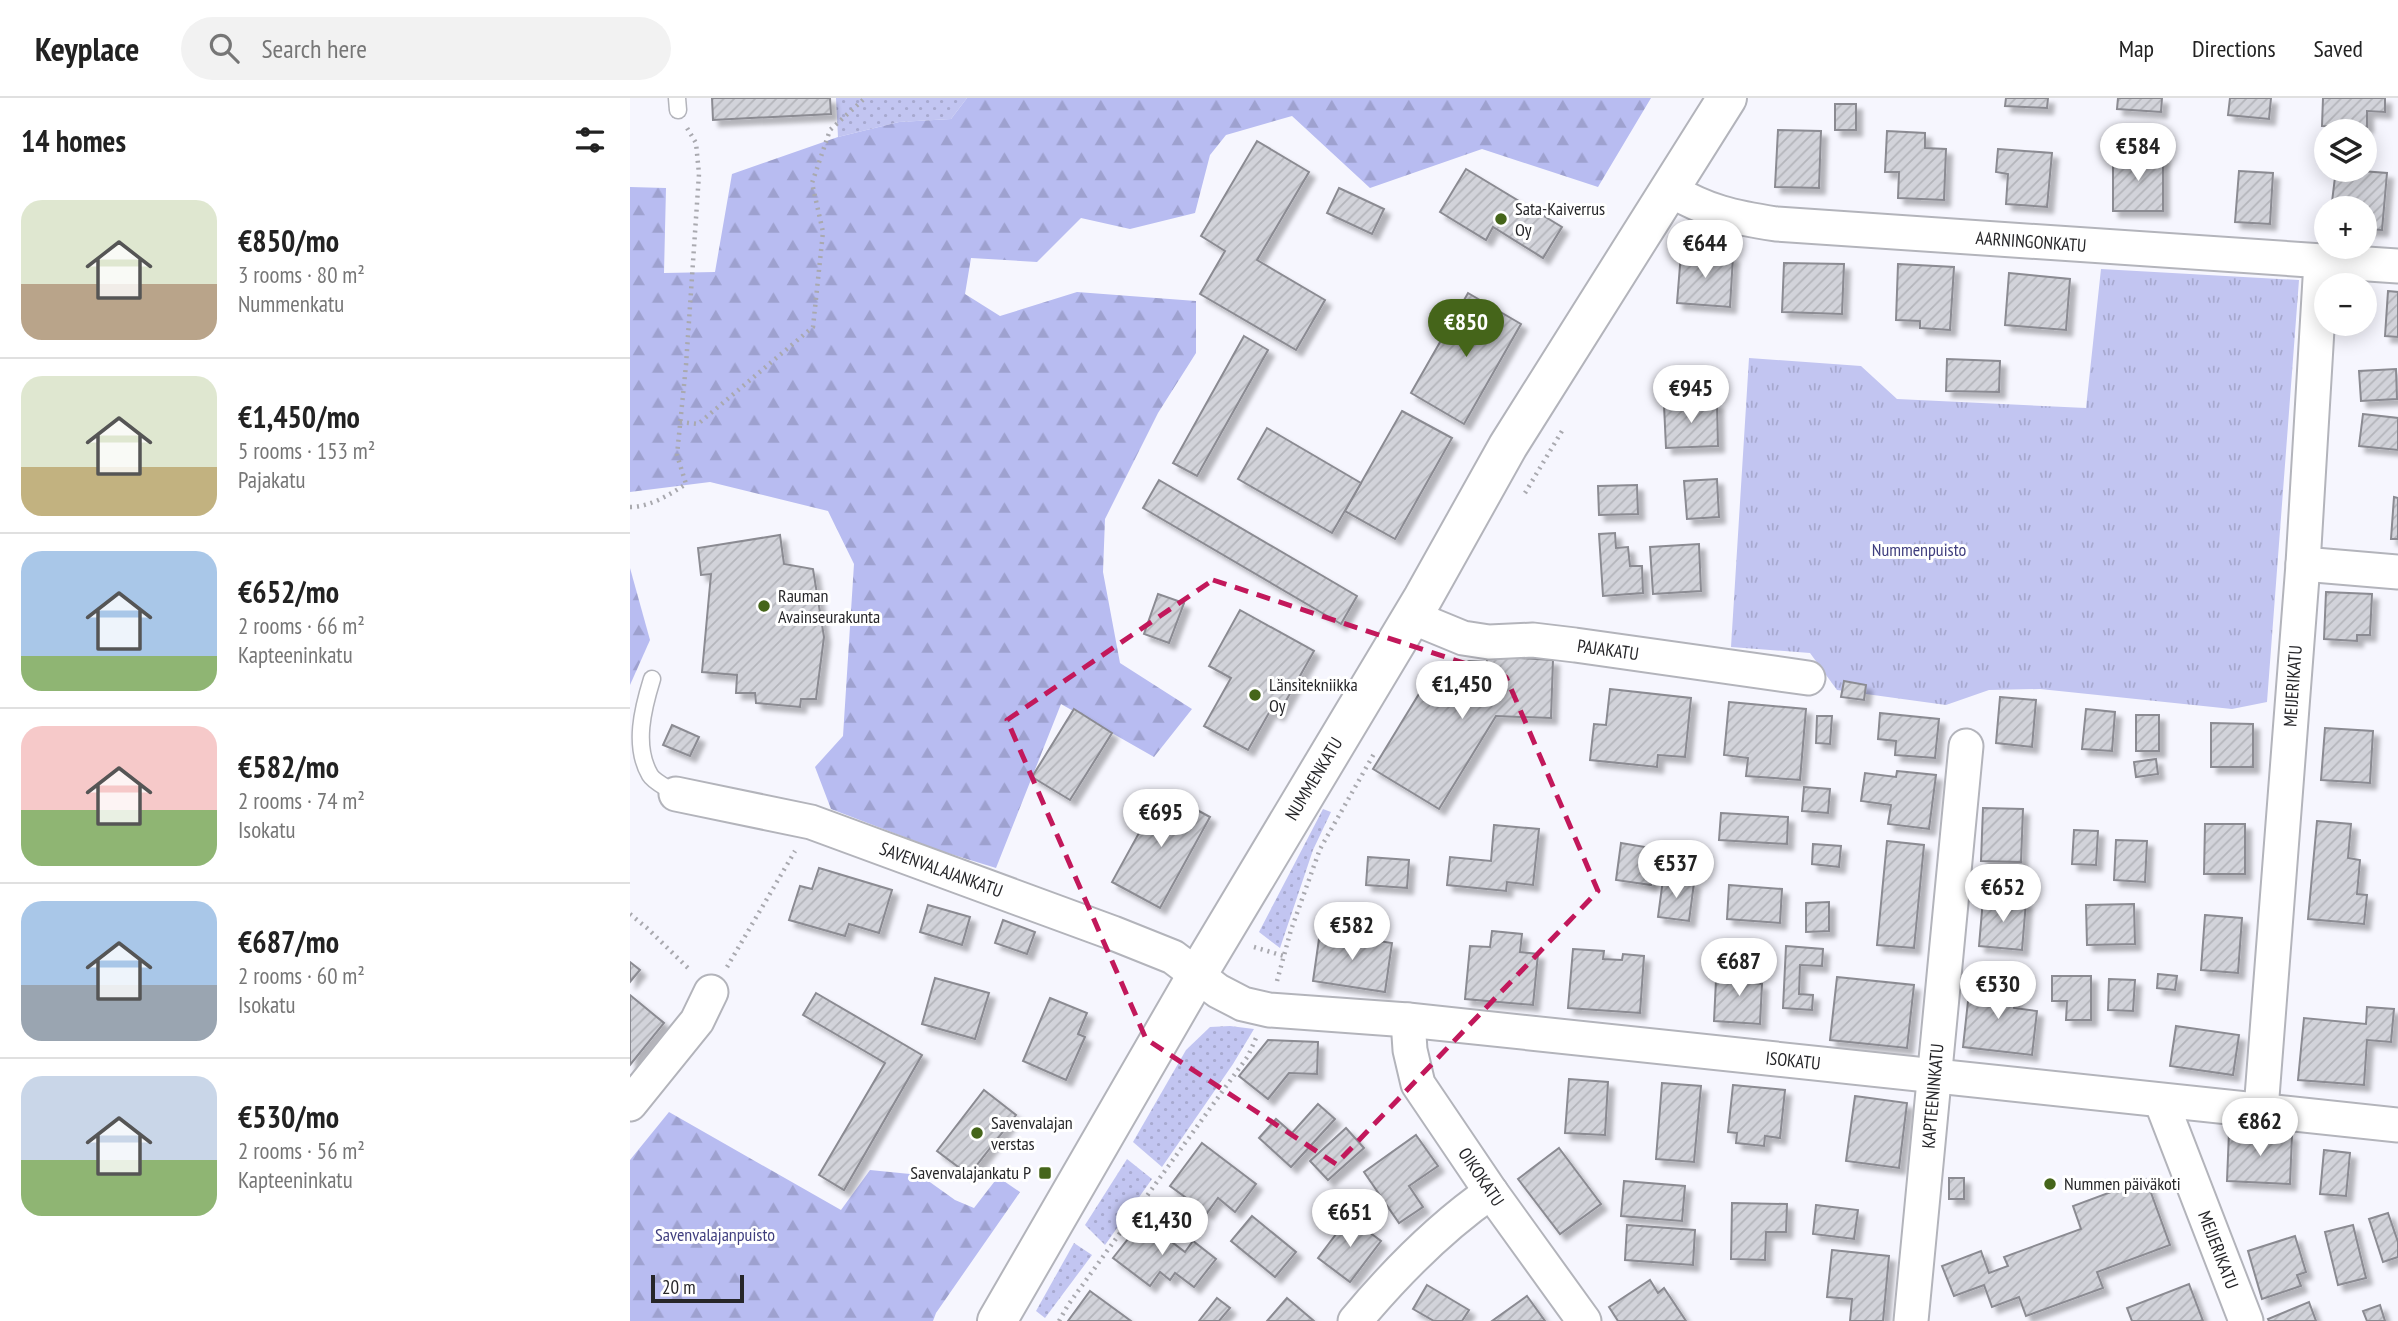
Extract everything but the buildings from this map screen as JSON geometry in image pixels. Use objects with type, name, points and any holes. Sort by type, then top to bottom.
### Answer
[{"type":"main road","name":"NUMMENKATU","points":[[997,1321],[1196,975],[1412,617],[1508,446],[1727,98]]},
{"type":"street","name":"AARNINGONKATU","points":[[1670,190],[1700,206],[1729,216],[1776,224],[2398,266]]},
{"type":"street","name":"MEIJERIKATU","points":[[2261,1110],[2303,564],[2321,262]]},
{"type":"street","points":[[2303,564],[2398,572]]},
{"type":"street","name":"PAJAKATU","points":[[1412,617],[1463,638],[1489,642],[1533,640],[1808,678]]},
{"type":"street","name":"KAPTEENINKATU","points":[[1911,1321],[1966,746]]},
{"type":"street","name":"SAVENVALAJANKATU","points":[[676,793],[811,822],[1113,933],[1173,957],[1196,975]]},
{"type":"street","name":"ISOKATU","points":[[1196,975],[1243,1004],[1269,1010],[1408,1020],[2398,1125]]},
{"type":"street","points":[[630,1104],[697,1021],[711,992]]},
{"type":"street","name":"OIKOKATU","points":[[1408,1020],[1410,1050],[1418,1084],[1491,1192],[1584,1321]]},
{"type":"street","name":"MEIJERIKATU","points":[[2161,1101],[2246,1321]]},
{"type":"street","points":[[1355,1321],[1394,1275],[1459,1214],[1491,1192]]},
{"type":"lane","points":[[652,679],[642,712],[642,753],[650,777],[676,793]]},
{"type":"path","points":[[680,422],[698,424],[813,327],[823,232],[812,183],[830,130],[865,98]]},
{"type":"path","points":[[630,507],[639,507],[668,496],[686,484],[677,455],[690,323],[699,174],[696,143],[677,104]]},
{"type":"path","points":[[1523,496],[1565,425]]},
{"type":"path","points":[[1059,1321],[1248,1056],[1269,1010],[1291,930],[1320,849],[1381,740]]},
{"type":"path","points":[[630,914],[711,992],[747,936],[811,822]]},
{"type":"highlighted area","points":[[1213,580],[1506,677],[1598,891],[1336,1164],[1146,1039],[1007,720]]},
{"type":"green space","points":[[836,98],[967,98],[951,119],[899,122],[838,137]]},
{"type":"green space","points":[[967,98],[1651,98],[1598,187],[1482,149],[1370,188],[1292,116],[1226,135],[1210,155],[1195,213],[1130,229],[1081,218],[1037,262],[971,258],[965,294],[1000,316],[1077,292],[1196,301],[1196,353],[1158,413],[1105,519],[1103,572],[1120,663],[1192,709],[1154,757],[1061,704],[996,868],[941,851],[831,809],[815,767],[843,736],[854,564],[828,511],[710,482],[630,492],[630,187],[666,188],[664,273],[715,272],[732,174],[838,137],[899,122],[951,119]]},
{"type":"green space","name":"Nummenpuisto","points":[[2101,269],[2299,280],[2267,702],[2232,709],[2040,689],[1989,690],[1946,705],[1837,690],[1810,653],[1731,647],[1749,358],[1861,366],[1897,399],[2086,408]]},
{"type":"green space","points":[[630,568],[650,640],[630,685]]},
{"type":"green space","points":[[1323,809],[1331,812],[1313,850],[1280,948],[1259,932]]},
{"type":"green space","points":[[1210,1027],[1254,1029],[1162,1167],[1133,1142],[1186,1050]]},
{"type":"green space","name":"Savenvalajanpuisto","points":[[669,1112],[841,1210],[870,1170],[920,1175],[955,1200],[974,1208],[998,1177],[1020,1192],[933,1321],[630,1321],[630,1160]]},
{"type":"green space","points":[[1127,1159],[1152,1179],[1105,1245],[1085,1225]]},
{"type":"green space","points":[[1074,1243],[1092,1255],[1045,1318],[1036,1311]]},
{"type":"place","name":"Sata-Kaiverrus Oy","points":[[1501,219]]},
{"type":"place","name":"Rauman Avainseurakunta","points":[[764,606]]},
{"type":"place","name":"Länsitekniikka Oy","points":[[1255,695]]},
{"type":"place","name":"Savenvalajan verstas","points":[[977,1133]]},
{"type":"place","name":"Savenvalajankatu P","points":[[1045,1173]]},
{"type":"place","name":"Nummen päiväkoti","points":[[2050,1184]]}]
